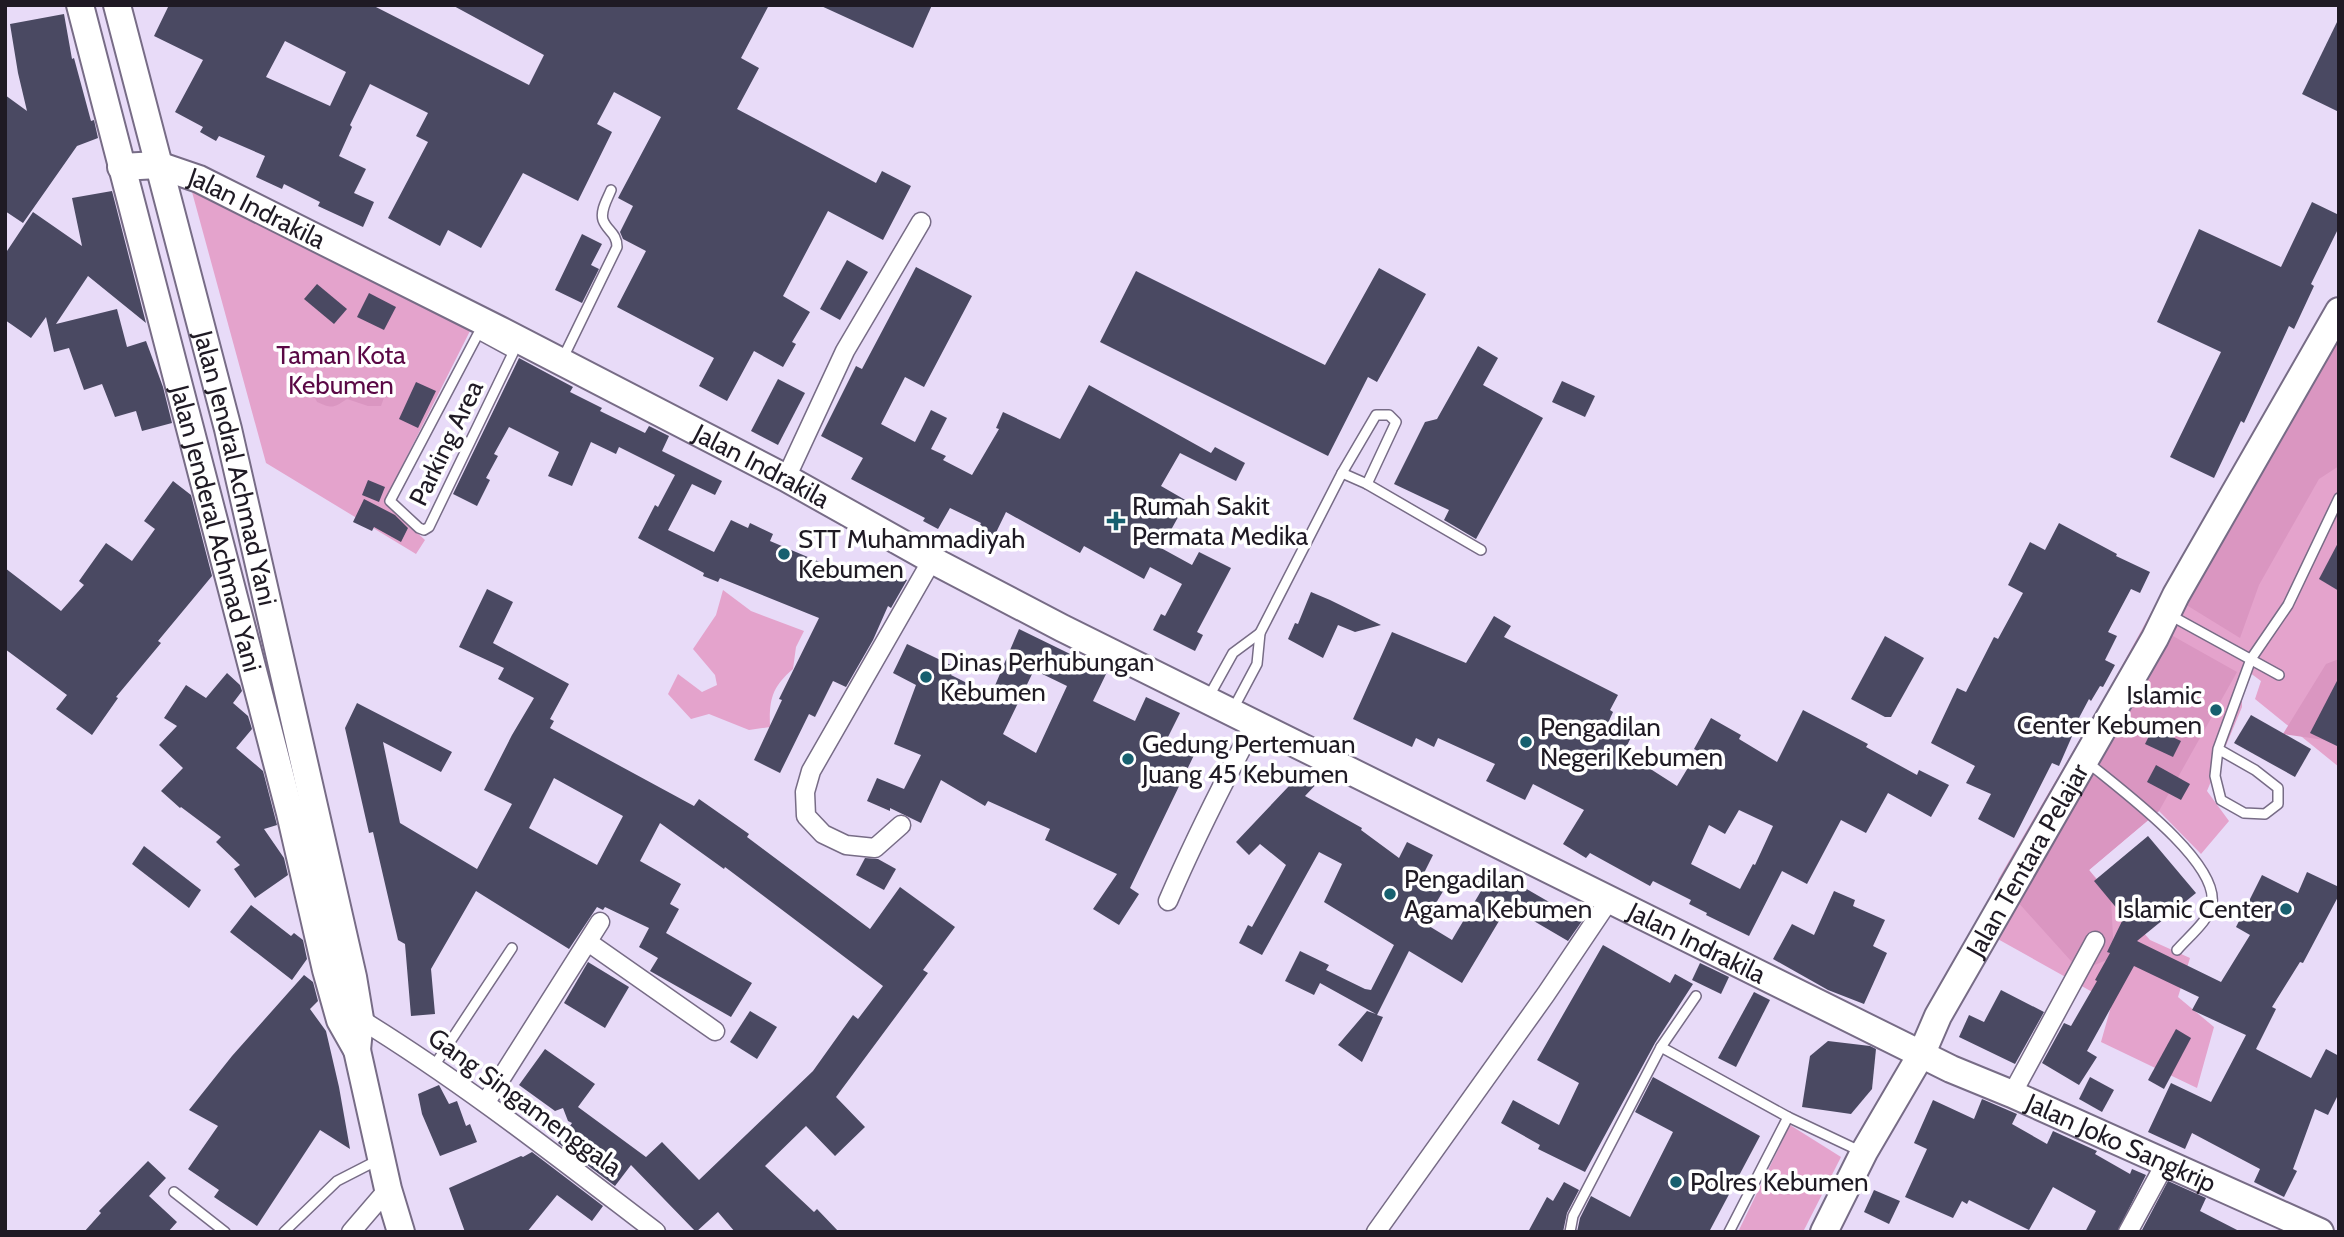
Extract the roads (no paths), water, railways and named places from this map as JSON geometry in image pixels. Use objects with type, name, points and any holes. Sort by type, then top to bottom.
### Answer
[{"type":"main road","name":"Jalan Jenderal Achmad Yani","points":[[80,5],[286,800],[326,970],[350,1019],[388,1189],[401,1232]]},
{"type":"main road","name":"Jalan Jendral Achmad Yani","points":[[117,5],[228,429],[284,666],[353,977],[350,1019]]},
{"type":"main road","name":"Jalan Indrakila","points":[[121,167],[158,165],[198,180],[499,337],[562,362],[786,478],[932,560],[1062,628],[1922,1053]]},
{"type":"main road","name":"Jalan Tentara Pelajar","points":[[1824,1232],[1864,1152],[1922,1053],[1938,1016],[2339,311]]},
{"type":"main road","points":[[165,336],[203,332]]},
{"type":"main road","name":"Jalan Joko Sangkrip","points":[[1922,1053],[1951,1069],[2320,1232]]},
{"type":"street","points":[[786,478],[845,351],[921,222]]},
{"type":"street","points":[[901,825],[875,848],[846,845],[823,834],[806,816],[805,792],[811,771],[932,560]]},
{"type":"street","points":[[1168,901],[1198,831],[1255,723]]},
{"type":"street","points":[[1376,1232],[1546,994],[1610,899]]},
{"type":"street","points":[[486,1102],[600,922]]},
{"type":"street","points":[[2012,1094],[2095,941]]},
{"type":"street","points":[[588,942],[715,1031]]},
{"type":"street","name":"Gang Singamenggala","points":[[350,1019],[434,1066],[486,1102],[656,1232]]},
{"type":"street","points":[[2128,1232],[2165,1164]]},
{"type":"street","points":[[351,1232],[388,1189]]},
{"type":"lane","points":[[562,362],[617,247],[617,239],[603,220],[603,209],[611,190]]},
{"type":"lane","name":"Parking Area","points":[[475,335],[499,337],[512,355],[429,527],[424,530],[419,528],[390,501],[475,335]]},
{"type":"lane","points":[[1232,712],[1257,664],[1260,633],[1342,473],[1377,415],[1389,415],[1396,422],[1394,430],[1367,484]]},
{"type":"lane","points":[[1342,473],[1367,484],[1481,550]]},
{"type":"lane","points":[[2218,749],[2278,788],[2278,804],[2265,814],[2244,813],[2221,800],[2215,776],[2218,749],[2251,659],[2288,606],[2339,498]]},
{"type":"lane","points":[[2166,613],[2280,675]]},
{"type":"lane","points":[[1207,700],[1233,653],[1260,633]]},
{"type":"lane","points":[[2085,760],[2174,834],[2212,888],[2213,904],[2207,915],[2177,950]]},
{"type":"lane","points":[[434,1066],[512,948]]},
{"type":"lane","points":[[1570,1232],[1573,1216],[1661,1047],[1696,996]]},
{"type":"lane","points":[[1661,1047],[1788,1117],[1864,1152]]},
{"type":"lane","points":[[1729,1232],[1788,1117]]},
{"type":"lane","points":[[284,1232],[337,1181],[383,1158]]},
{"type":"lane","points":[[174,1192],[225,1232]]},
{"type":"place","name":"Rumah Sakit Permata Medika","points":[[1116,521]]},
{"type":"place","name":"STT Muhammadiyah Kebumen","points":[[784,554]]},
{"type":"place","name":"Dinas Perhubungan Kebumen","points":[[926,677]]},
{"type":"place","name":"Islamic Center Kebumen","points":[[2216,710]]},
{"type":"place","name":"Pengadilan Negeri Kebumen","points":[[1526,742]]},
{"type":"place","name":"Gedung Pertemuan Juang 45 Kebumen","points":[[1128,759]]},
{"type":"place","name":"Pengadilan Agama Kebumen","points":[[1390,894]]},
{"type":"place","name":"Islamic Center","points":[[2286,909]]},
{"type":"place","name":"Polres Kebumen","points":[[1676,1182]]},
{"type":"park label","name":"Taman Kota Kebumen","points":[[341,370]]}]
